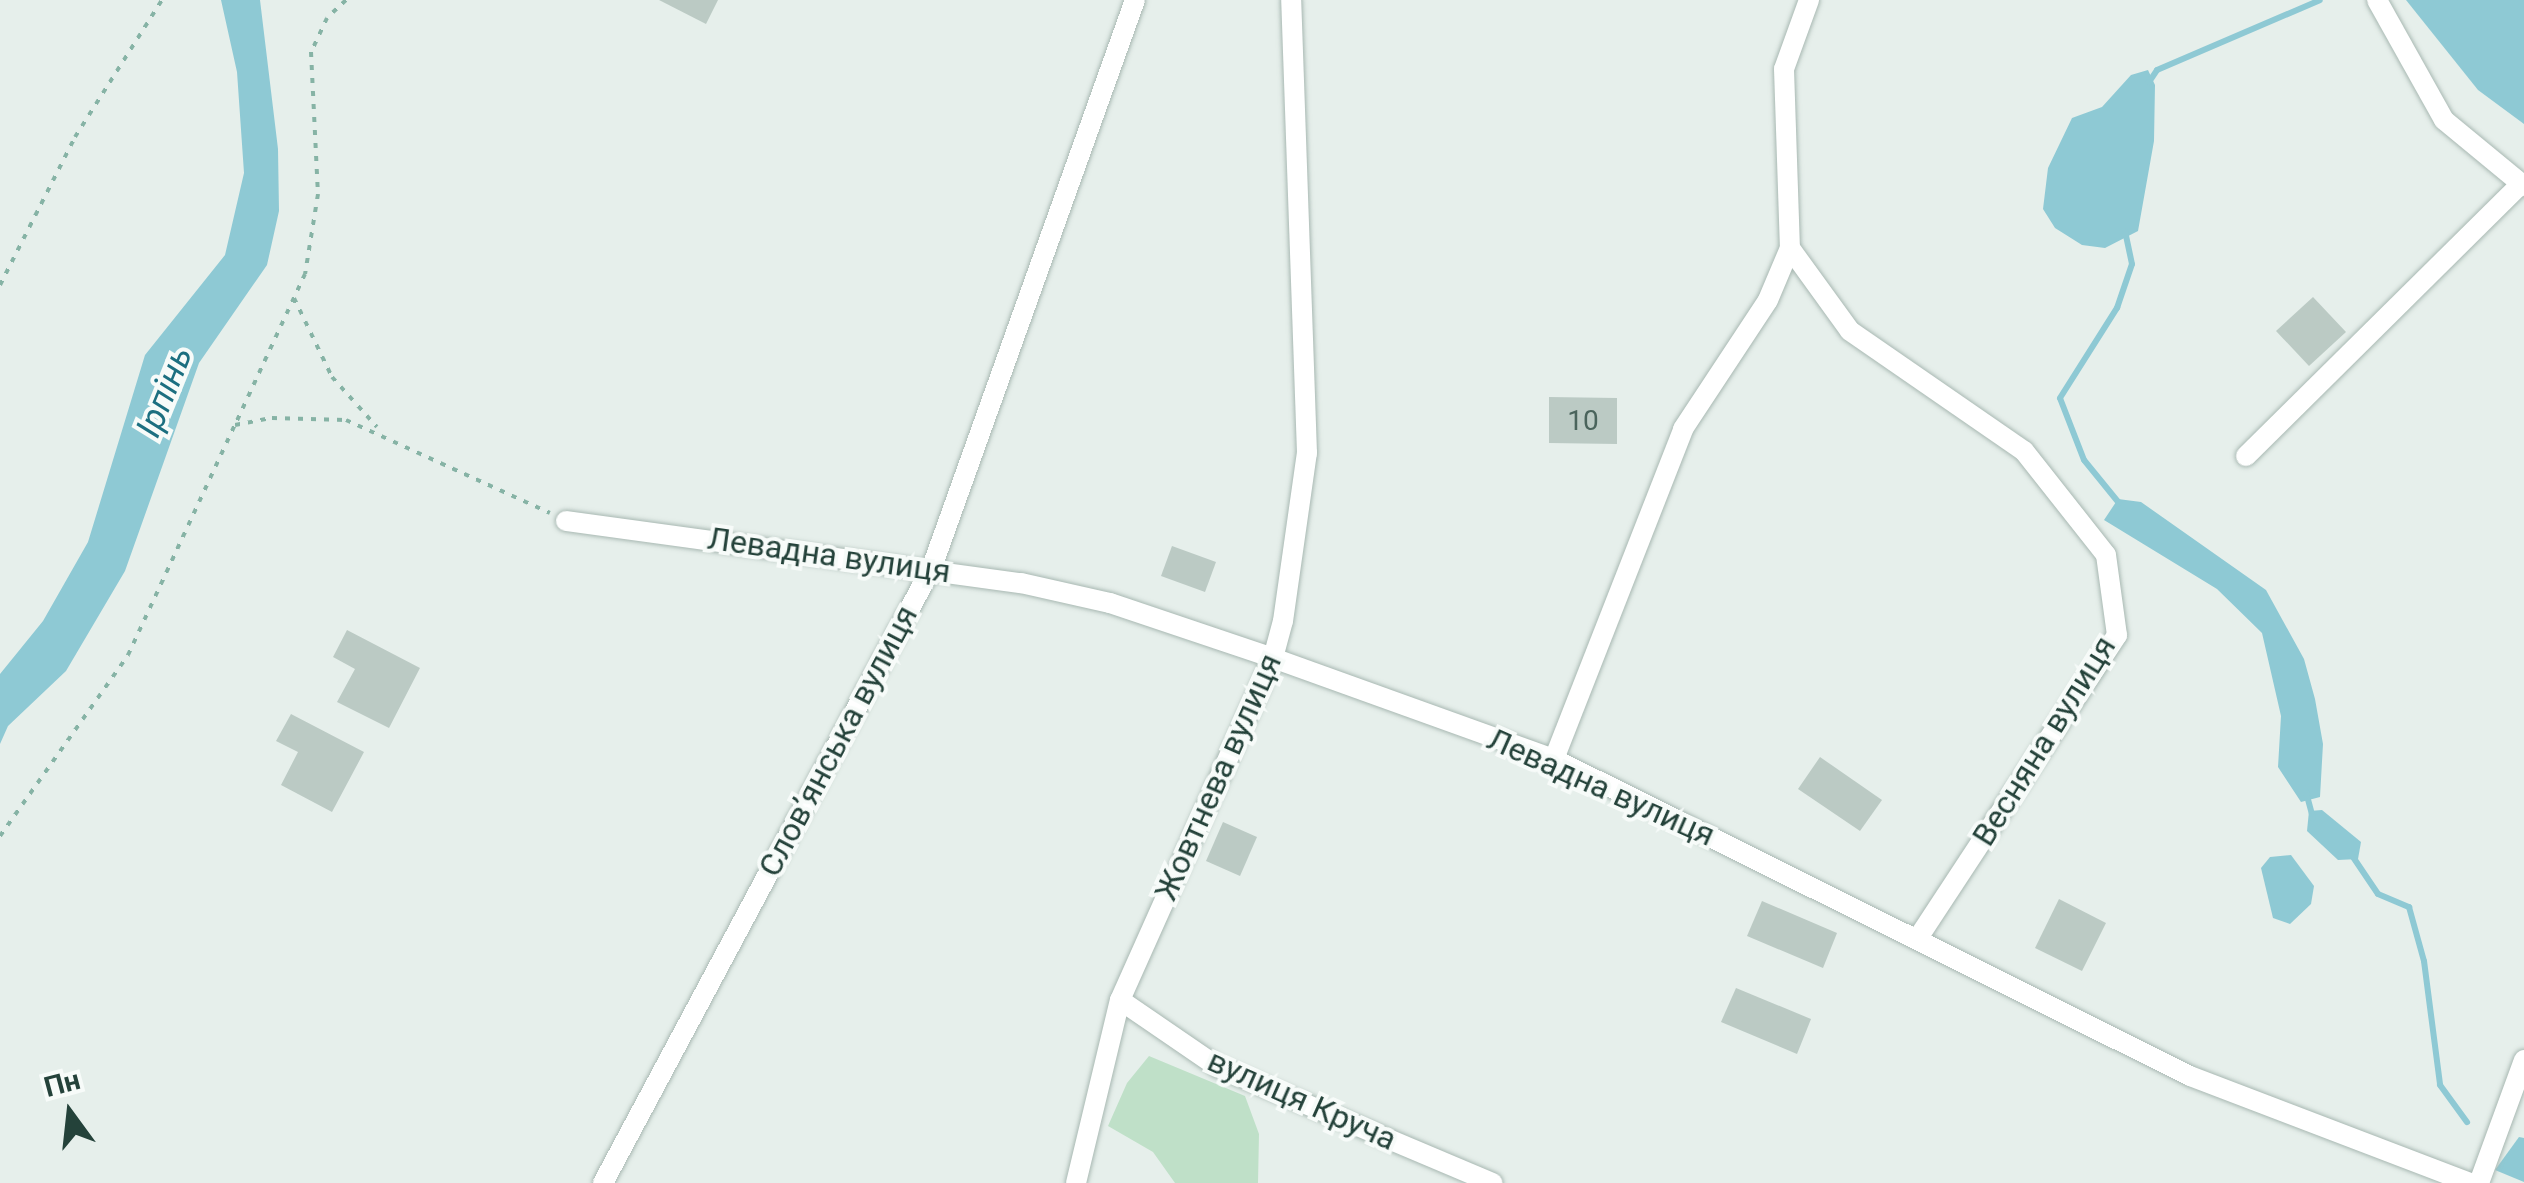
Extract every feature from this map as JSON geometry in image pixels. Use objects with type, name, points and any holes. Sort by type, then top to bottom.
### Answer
[{"type":"street","name":"Словʼянська вулиця","points":[[602,1183],[932,568],[1135,0]]},
{"type":"street","name":"Жовтнева вулиця","points":[[1076,1183],[1120,1000],[1273,658],[1306,453],[1291,0]]},
{"type":"street","points":[[1554,759],[1683,429],[1768,300],[1790,248],[1784,69],[1808,0]]},
{"type":"street","points":[[2246,456],[2522,185],[2444,120],[2377,0]]},
{"type":"street","name":"Весняна вулиця","points":[[1790,248],[1850,332],[2024,451],[2106,554],[2117,635],[1918,938]]},
{"type":"street","name":"Левадна вулиця","points":[[566,521],[932,568],[1110,603],[1273,658],[1554,759],[2190,1076],[2470,1183]]},
{"type":"street","name":"вулиця Круча","points":[[1120,1000],[1218,1067],[1494,1183]]},
{"type":"street","points":[[2479,1183],[2524,1060]]},
{"type":"path","points":[[0,285],[74,137],[162,0]]},
{"type":"path","points":[[0,836],[128,656],[305,274],[318,194],[311,52],[326,18],[346,0]]},
{"type":"path","points":[[294,298],[332,377],[380,430]]},
{"type":"path","points":[[235,425],[312,418],[380,430],[566,521]]},
{"type":"green space","points":[[1149,1056],[1245,1096],[1259,1134],[1258,1183],[1175,1183],[1153,1152],[1108,1126],[1127,1083]]},
{"type":"water","name":"Ірпінь","points":[[221,0],[260,0],[278,149],[279,211],[267,265],[199,363],[125,571],[66,671],[8,726],[0,744],[0,674],[43,621],[88,542],[145,355],[225,255],[244,173],[237,72]]},
{"type":"water","points":[[2406,0],[2524,0],[2524,124],[2478,90]]},
{"type":"water","points":[[2148,70],[2155,85],[2154,141],[2138,231],[2105,248],[2082,245],[2055,228],[2043,209],[2048,168],[2072,118],[2102,107],[2131,75]]},
{"type":"water","points":[[2118,499],[2141,502],[2266,590],[2304,659],[2315,699],[2323,744],[2320,797],[2301,802],[2278,767],[2281,716],[2262,633],[2217,589],[2104,520]]},
{"type":"water","points":[[2322,810],[2361,842],[2358,859],[2338,860],[2307,831],[2309,811]]},
{"type":"water","points":[[2291,855],[2314,886],[2311,904],[2290,924],[2273,918],[2261,868],[2270,857]]},
{"type":"water","points":[[2519,1137],[2524,1138],[2524,1182],[2495,1170]]},
{"type":"building","points":[[659,0],[718,0],[706,24]]},
{"type":"building","points":[[2313,297],[2346,332],[2309,366],[2276,331]]},
{"type":"building","points":[[1549,397],[1617,398],[1617,444],[1549,443]]},
{"type":"building","points":[[1172,546],[1216,562],[1205,592],[1161,576]]},
{"type":"building","points":[[347,630],[420,668],[389,728],[337,702],[355,669],[333,657]]},
{"type":"building","points":[[291,714],[364,752],[332,812],[281,785],[298,752],[276,741]]},
{"type":"building","points":[[1820,757],[1882,800],[1860,831],[1798,789]]},
{"type":"building","points":[[1223,822],[1257,837],[1240,876],[1206,861]]},
{"type":"building","points":[[2059,899],[2106,923],[2082,971],[2035,948]]},
{"type":"building","points":[[1762,901],[1837,933],[1823,968],[1747,936]]},
{"type":"building","points":[[1736,988],[1811,1019],[1797,1054],[1721,1022]]},
{"type":"waterway","points":[[2149,82],[2157,70],[2320,0]]},
{"type":"waterway","points":[[2119,503],[2084,460],[2060,398],[2117,308],[2132,264],[2125,232]]},
{"type":"waterway","points":[[2306,792],[2313,818]]},
{"type":"waterway","points":[[2351,854],[2378,894],[2409,907],[2424,961],[2440,1085],[2467,1122]]}]
